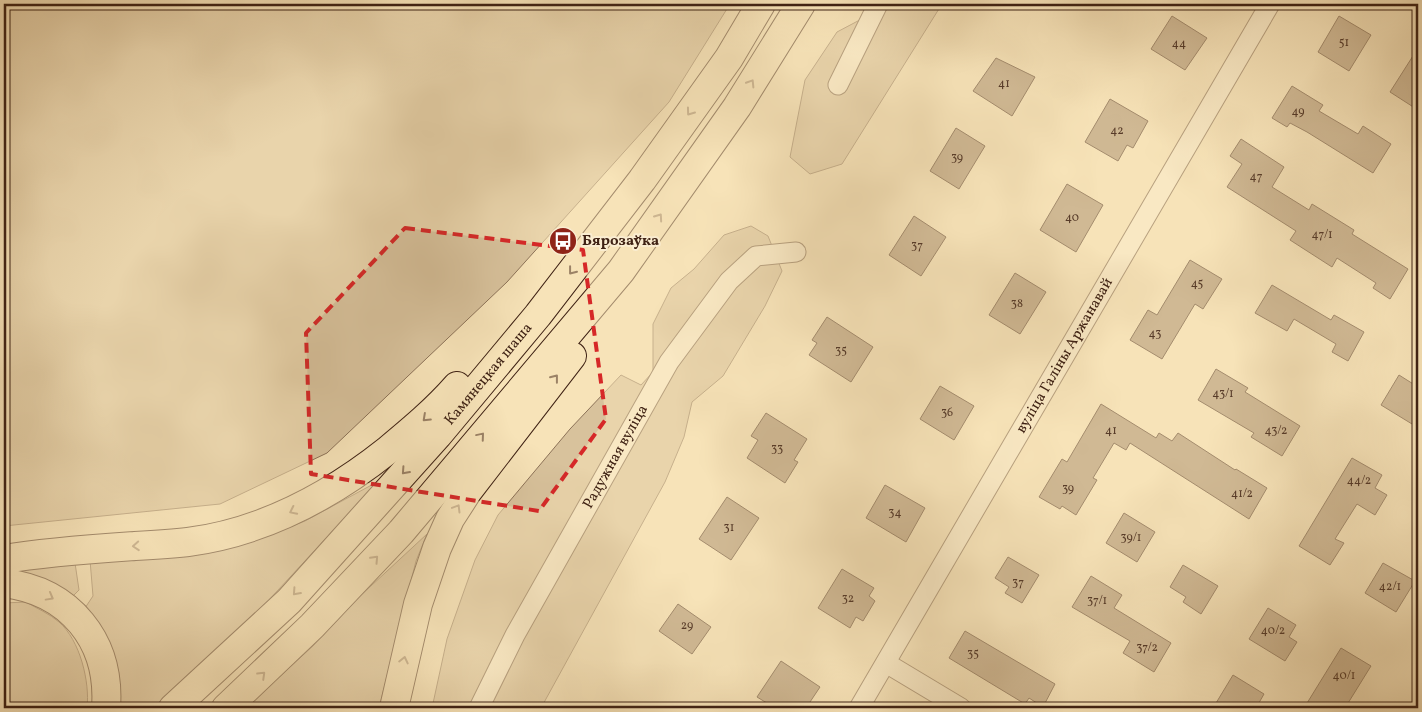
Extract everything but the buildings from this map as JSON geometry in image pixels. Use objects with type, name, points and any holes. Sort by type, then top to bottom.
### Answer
[{"type":"main road","name":"Камянецкая шаша","points":[[173,708],[289,601],[438,435],[538,314],[642,180],[729,58],[761,4]]},
{"type":"main road","points":[[226,708],[312,626],[400,532],[620,271],[737,106],[801,4]]},
{"type":"main road","points":[[394,708],[408,640],[418,604],[437,548],[450,519],[468,491],[592,328],[620,271]]},
{"type":"main road","points":[[4,559],[70,551],[188,542],[229,535],[284,516],[340,485],[373,461],[428,416],[492,347],[538,314]]},
{"type":"main road","points":[[4,583],[18,584],[37,590],[68,608],[79,620],[93,643],[102,666],[106,708]]},
{"type":"street","points":[[838,86],[878,4]]},
{"type":"street","name":"вуліца Галіны Аржанавай","points":[[859,708],[1270,4]]},
{"type":"street","name":"Радужная вуліца","points":[[479,708],[515,635],[669,362],[729,281],[756,256],[796,252]]},
{"type":"street","points":[[886,663],[962,708]]},
{"type":"highlighted area","points":[[405,228],[583,250],[606,419],[539,511],[311,474],[306,333]]},
{"type":"shaded area","points":[[4,4],[730,4],[669,102],[507,282],[327,453],[220,504],[4,526]]},
{"type":"shaded area","points":[[890,4],[942,4],[842,164],[810,174],[790,157],[805,80],[837,32]]},
{"type":"shaded area","points":[[751,226],[768,236],[782,271],[765,306],[723,376],[692,402],[684,437],[665,482],[541,708],[432,708],[447,639],[475,560],[498,515],[570,429],[621,375],[641,385],[653,372],[653,324],[671,288],[694,269],[724,235]]},
{"type":"shaded area","points":[[379,481],[253,617],[153,708],[119,708],[116,666],[107,644],[85,608],[93,596],[90,560],[232,547],[305,521]]},
{"type":"shaded area","points":[[427,534],[416,561],[379,708],[245,708],[313,646],[358,598]]},
{"type":"shaded area","points":[[75,563],[79,590],[71,598],[55,584],[18,571],[18,567]]},
{"type":"shaded area","points":[[26,602],[59,622],[73,639],[85,674],[88,698],[87,708],[4,708],[4,603]]},
{"type":"place","name":"Бярозаўка","points":[[563,241]]}]
